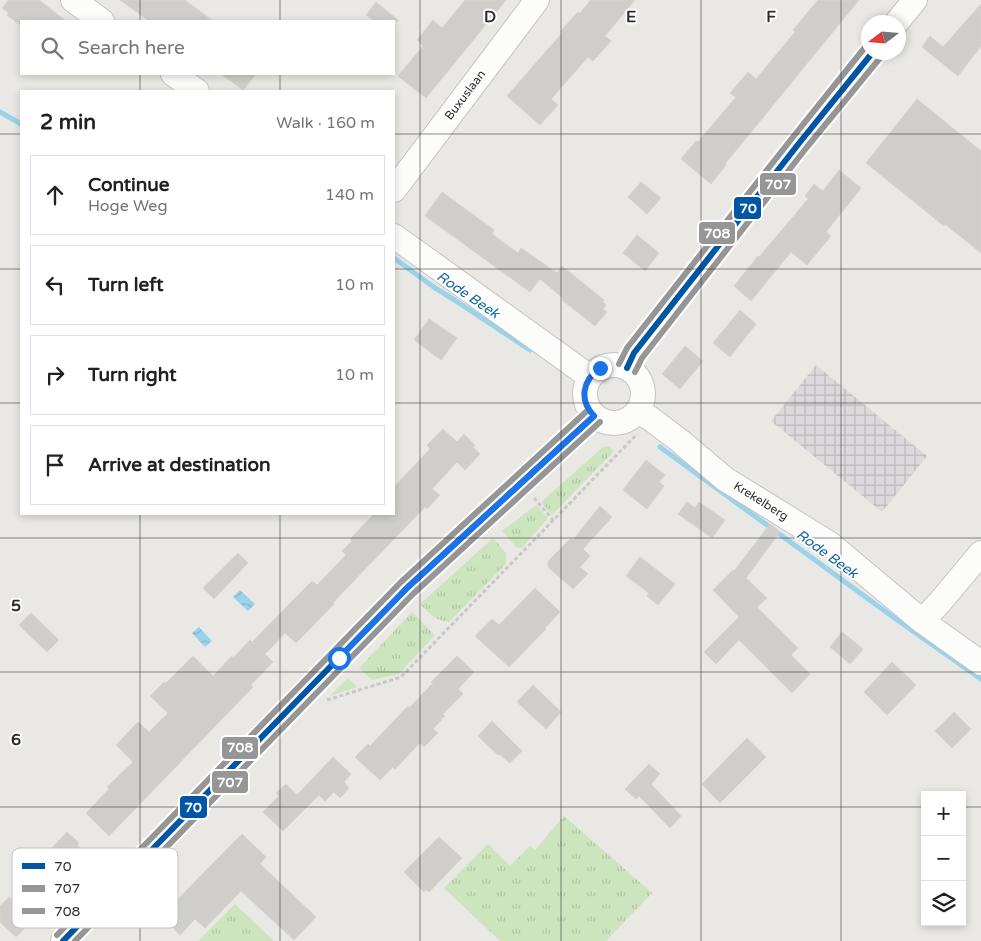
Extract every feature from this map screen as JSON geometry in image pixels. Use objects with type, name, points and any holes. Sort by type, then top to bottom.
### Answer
[{"type":"street","points":[[73,0],[101,20]]},
{"type":"street","name":"Buxuslaan","points":[[395,189],[537,0]]},
{"type":"street","points":[[903,15],[915,0]]},
{"type":"street","points":[[627,368],[634,353],[867,60]]},
{"type":"street","points":[[175,75],[196,90]]},
{"type":"street","points":[[395,237],[590,377]]},
{"type":"street","points":[[607,366],[627,368],[634,373],[642,387],[644,415],[617,424],[605,422],[594,416],[586,405],[584,398],[586,384],[594,372],[607,366]]},
{"type":"street","name":"Krekelberg","points":[[644,415],[680,441],[725,479],[830,544],[922,621],[981,663]]},
{"type":"street","points":[[154,848],[407,588],[594,416]]},
{"type":"street","points":[[922,621],[981,553]]},
{"type":"street","points":[[63,941],[76,928]]},
{"type":"path","points":[[322,702],[401,677],[553,520],[644,415]]},
{"type":"path","points":[[520,483],[553,520]]},
{"type":"shaded area","points":[[816,365],[927,456],[882,512],[771,421]]},
{"type":"green space","points":[[608,446],[614,451],[552,515],[541,502],[603,447]]},
{"type":"green space","points":[[536,505],[548,518],[522,548],[517,548],[502,531]]},
{"type":"green space","points":[[493,538],[506,553],[506,564],[449,622],[433,616],[420,604]]},
{"type":"green space","points":[[412,612],[435,635],[399,674],[372,680],[359,668]]},
{"type":"green space","points":[[348,678],[357,687],[330,696]]},
{"type":"green space","points":[[564,816],[652,893],[606,941],[500,941],[444,888],[488,844],[510,866],[530,846],[535,850]]},
{"type":"green space","points":[[235,904],[274,941],[198,941]]},
{"type":"water","points":[[240,590],[255,604],[248,611],[233,597]]},
{"type":"water","points":[[199,627],[212,641],[205,647],[192,633]]},
{"type":"building","points":[[9,0],[39,0],[65,20],[20,20],[20,25],[7,15],[9,13],[2,8]]},
{"type":"building","points":[[120,0],[185,0],[212,20],[148,20]]},
{"type":"building","points":[[465,0],[506,0],[426,98],[398,76],[423,46],[417,40],[433,20],[442,28]]},
{"type":"building","points":[[591,0],[635,0],[605,36],[611,41],[593,61],[588,57],[551,99],[558,105],[540,125],[507,96],[562,33],[560,32]]},
{"type":"building","points":[[818,0],[859,0],[725,164],[711,184],[681,159],[736,97],[730,93],[748,72],[756,79],[795,32],[793,30]]},
{"type":"building","points":[[376,2],[399,21],[373,20],[366,15]]},
{"type":"building","points":[[981,4],[981,46],[958,76],[922,47],[930,36],[943,47]]},
{"type":"building","points":[[222,75],[255,75],[243,90]]},
{"type":"building","points":[[917,99],[981,151],[981,253],[945,224],[944,226],[866,163]]},
{"type":"building","points":[[839,170],[861,188],[826,232],[831,236],[807,265],[791,252],[751,301],[734,286],[808,199],[805,196],[814,184],[823,191]]},
{"type":"building","points":[[641,182],[661,198],[647,214],[628,197]]},
{"type":"building","points":[[442,192],[494,230],[492,234],[518,253],[521,248],[557,273],[562,266],[604,300],[603,302],[606,305],[603,309],[607,312],[595,326],[562,300],[563,298],[540,279],[530,292],[425,216]]},
{"type":"building","points":[[637,235],[659,253],[645,271],[623,253]]},
{"type":"building","points":[[740,310],[756,324],[730,357],[713,343]]},
{"type":"building","points":[[429,319],[457,338],[441,360],[414,340]]},
{"type":"building","points":[[685,346],[703,361],[680,389],[662,374]]},
{"type":"building","points":[[443,429],[457,442],[464,434],[475,445],[473,447],[480,454],[465,470],[457,462],[432,489],[440,495],[427,509],[425,507],[296,643],[285,633],[265,654],[273,662],[251,685],[253,687],[109,836],[86,813],[109,789],[107,787],[133,762],[116,745],[138,722],[149,732],[168,713],[150,696],[193,656],[213,676],[250,640],[252,642],[312,581],[317,585],[346,555],[342,551],[352,541],[350,539],[373,515],[395,515],[395,486],[430,449],[427,445]]},
{"type":"building","points":[[646,460],[665,475],[659,482],[664,486],[647,509],[623,490]]},
{"type":"building","points":[[687,502],[695,508],[699,502],[725,520],[712,538],[678,514]]},
{"type":"building","points":[[600,506],[612,517],[583,549],[590,556],[580,567],[588,574],[573,589],[548,567],[548,561],[571,538],[573,540]]},
{"type":"building","points":[[770,524],[780,532],[746,578],[767,598],[757,607],[798,648],[791,655],[810,674],[792,693],[739,640],[716,664],[704,652],[739,617],[713,590],[734,571]]},
{"type":"building","points":[[238,553],[248,563],[214,599],[203,588]]},
{"type":"building","points":[[640,557],[675,584],[658,605],[647,596],[649,593],[626,576]]},
{"type":"building","points":[[535,588],[560,612],[509,667],[475,636],[492,619],[499,625]]},
{"type":"building","points":[[31,613],[59,640],[47,652],[19,625]]},
{"type":"building","points":[[842,632],[863,649],[850,664],[830,647]]},
{"type":"building","points":[[457,656],[474,672],[458,689],[463,694],[443,714],[445,716],[433,729],[438,733],[424,747],[420,743],[395,769],[393,767],[380,780],[355,757],[368,744],[370,746],[408,706],[409,708]]},
{"type":"building","points":[[892,662],[916,685],[887,715],[864,692]]},
{"type":"building","points":[[533,685],[561,712],[546,729],[517,702]]},
{"type":"building","points":[[954,712],[971,729],[952,748],[935,731]]},
{"type":"building","points":[[492,721],[522,751],[510,763],[498,755],[478,736]]},
{"type":"building","points":[[747,738],[766,757],[720,803],[702,784]]},
{"type":"building","points":[[333,757],[351,774],[344,782],[349,788],[340,798],[334,792],[325,801],[319,795],[283,831],[263,812],[279,796],[276,793],[286,784],[297,795]]},
{"type":"building","points":[[649,764],[660,774],[651,784],[681,816],[670,828],[639,796],[636,799],[625,789]]},
{"type":"building","points":[[67,832],[79,843],[77,845],[80,848],[52,848]]},
{"type":"building","points":[[242,834],[266,857],[260,864],[316,917],[294,940],[241,891],[205,928],[195,919],[180,935],[173,928],[178,928],[178,899]]},
{"type":"building","points":[[439,837],[462,858],[429,892],[426,889],[424,892],[404,872]]},
{"type":"building","points":[[9,897],[12,900],[12,928],[25,928],[16,937],[0,922],[0,906]]},
{"type":"waterway","name":"Rode Beek","points":[[0,112],[20,123]]},
{"type":"waterway","name":"Rode Beek","points":[[395,259],[435,288],[530,350]]},
{"type":"waterway","name":"Rode Beek","points":[[660,447],[981,679]]},
{"type":"transit line","name":"708","points":[[619,364],[627,348],[861,52]]},
{"type":"transit line","name":"70","points":[[627,368],[634,353],[867,60]]},
{"type":"transit line","name":"707","points":[[635,372],[642,358],[807,147],[878,60]]},
{"type":"transit line","name":"708","points":[[142,848],[401,582],[588,410]]},
{"type":"transit line","name":"70","points":[[154,848],[407,588],[594,416]]},
{"type":"transit line","name":"707","points":[[166,848],[413,594],[600,422]]},
{"type":"transit line","name":"708","points":[[57,935],[64,928]]},
{"type":"transit line","name":"70","points":[[63,941],[76,928]]},
{"type":"transit line","name":"707","points":[[75,941],[88,928]]},
{"type":"route","points":[[339,658],[407,588],[594,416],[586,405],[584,390],[590,377],[600,368]]}]
